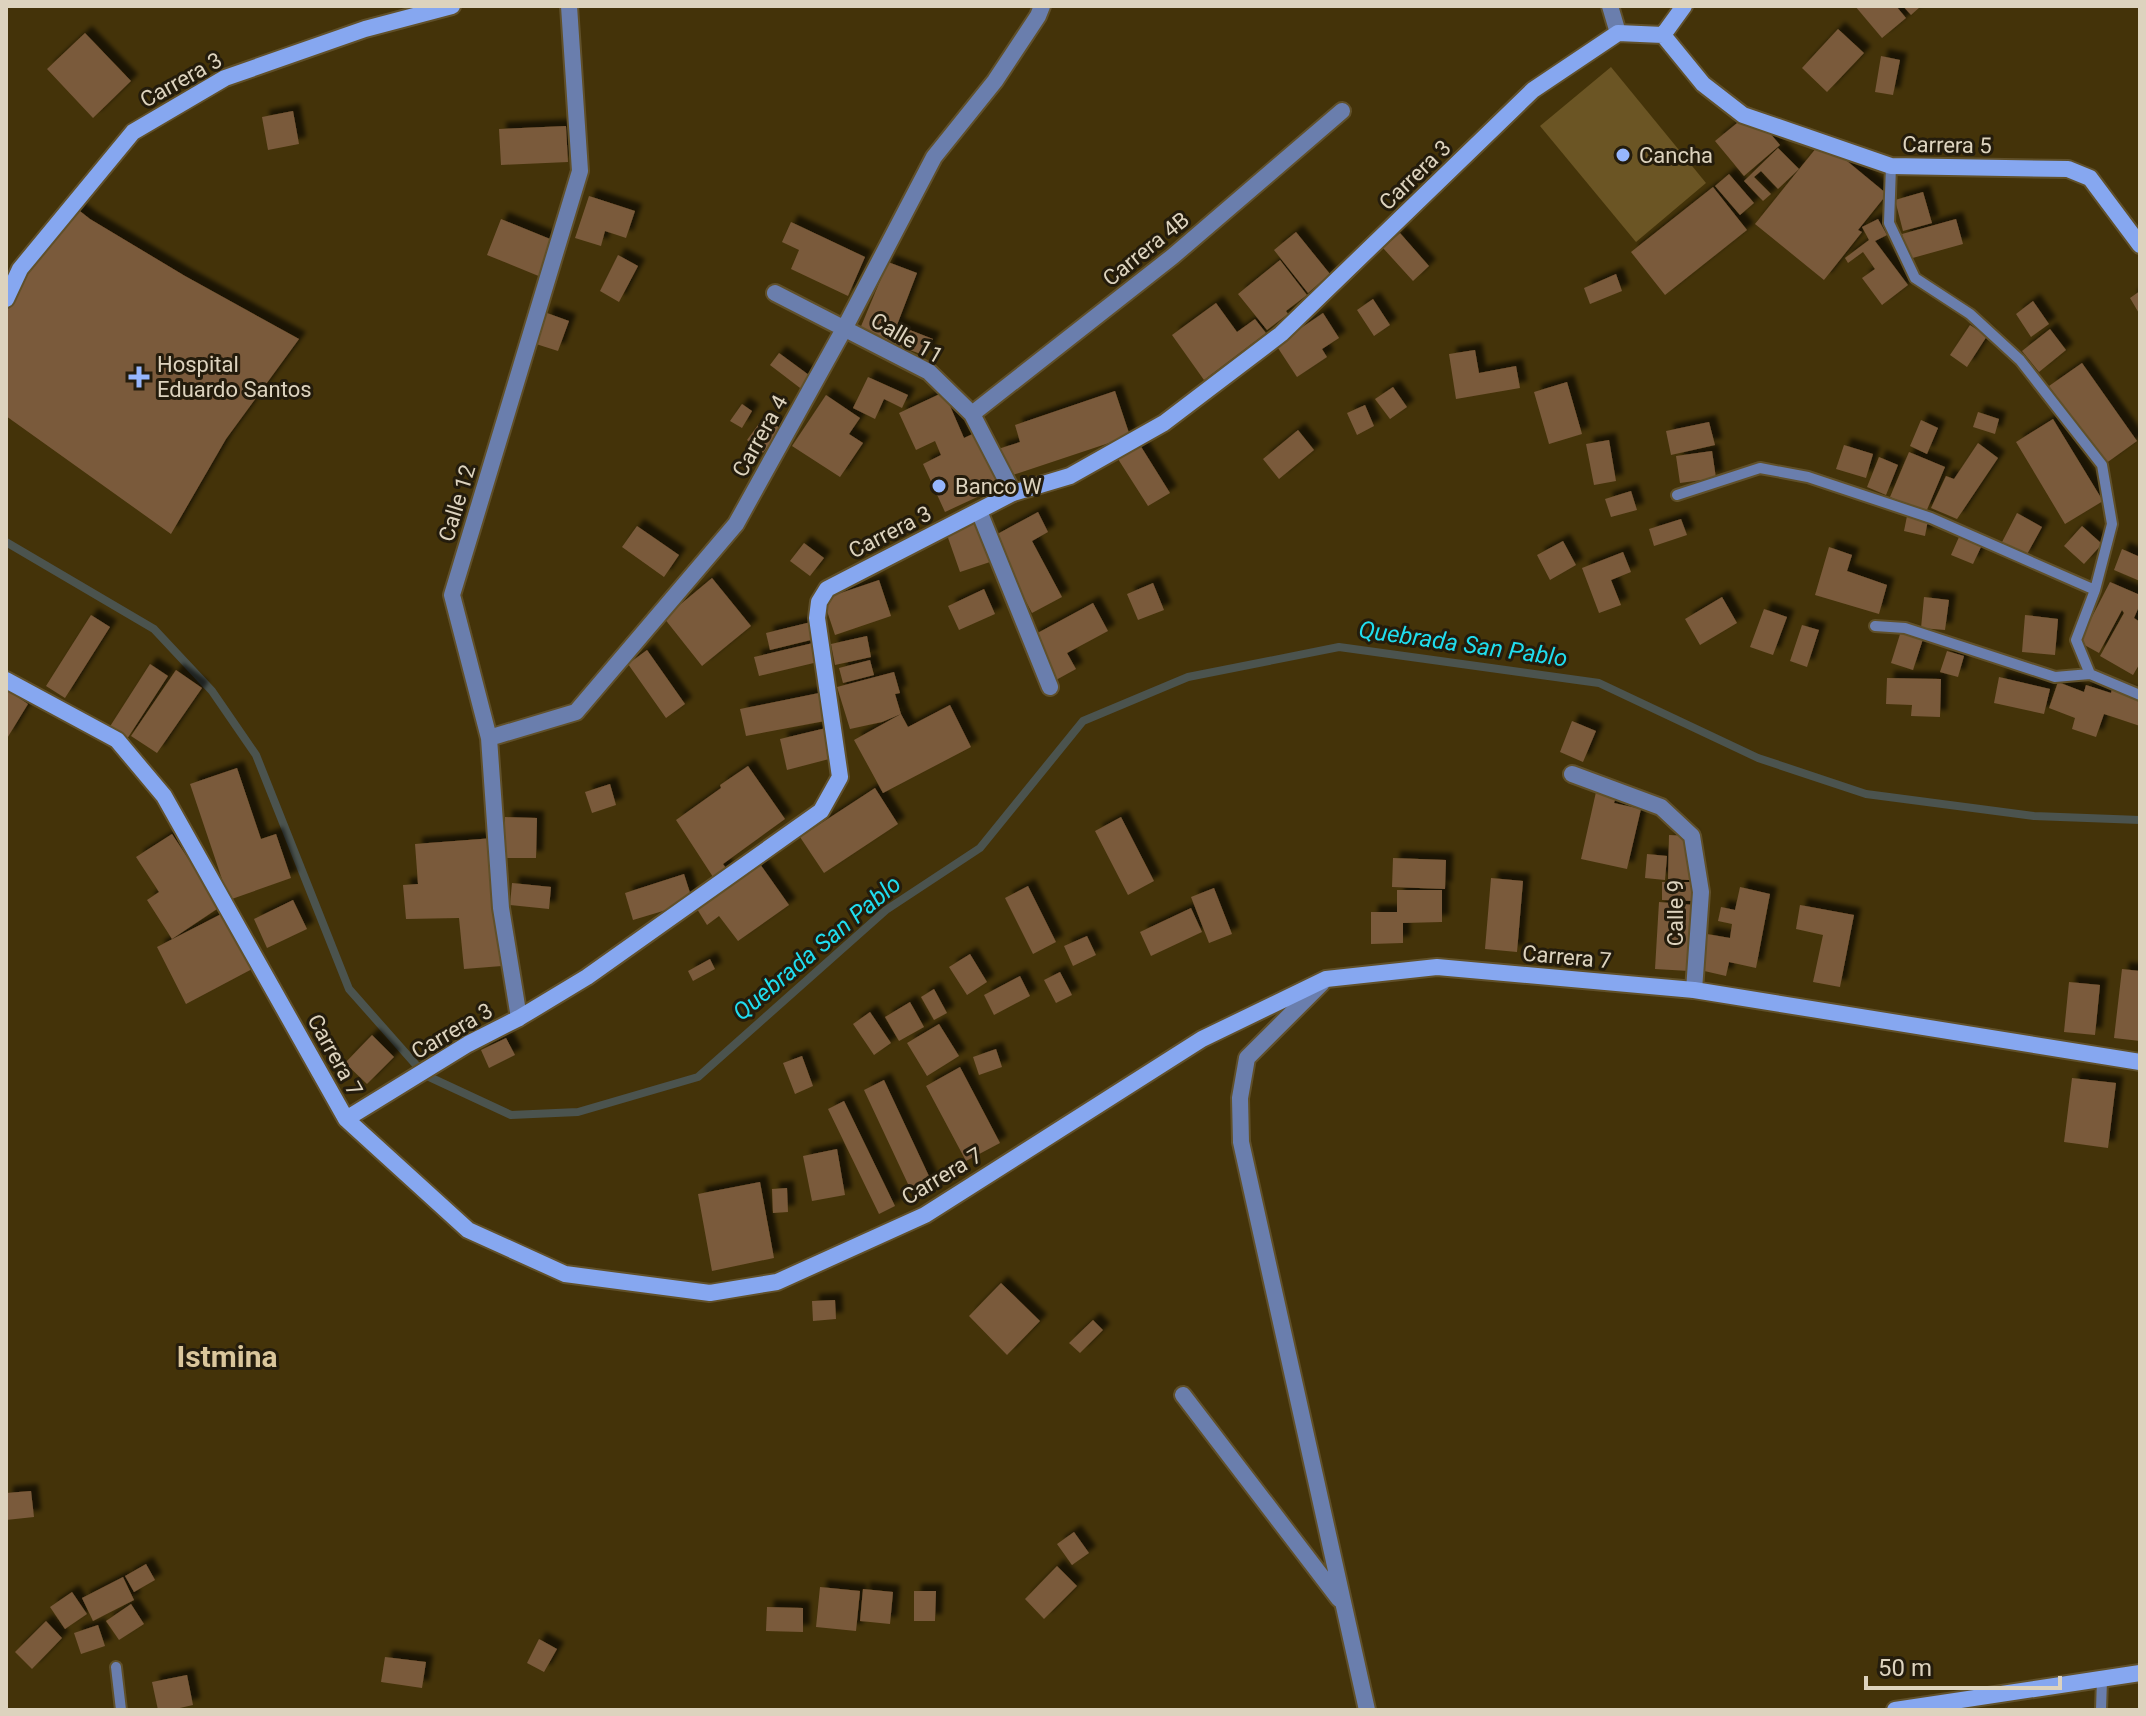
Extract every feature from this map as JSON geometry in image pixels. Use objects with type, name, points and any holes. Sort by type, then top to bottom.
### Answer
[{"type":"street","name":"Carrera 3","points":[[6,299],[20,269],[133,132],[225,78],[365,29],[452,6]]},
{"type":"street","name":"Calle 12","points":[[519,1018],[501,908],[489,738],[452,595],[580,171],[569,6]]},
{"type":"street","name":"Carrera 4","points":[[489,738],[576,712],[736,524],[844,329],[934,157],[995,81],[1042,6]]},
{"type":"street","points":[[1610,6],[1618,33],[1663,35],[1684,6]]},
{"type":"street","name":"Carrera 3","points":[[346,1119],[468,1044],[587,977],[821,811],[840,777],[817,618],[819,602],[827,589],[1013,493],[1070,476],[1164,423],[1292,323],[1533,90],[1618,33]]},
{"type":"street","name":"Carrera 5","points":[[1663,35],[1703,84],[1743,115],[1891,166],[2068,169],[2090,178],[2140,245]]},
{"type":"street","name":"Carrera 4B","points":[[972,414],[1172,257],[1342,111]]},
{"type":"street","name":"Calle 11","points":[[775,293],[929,372],[972,414],[1013,493]]},
{"type":"street","points":[[979,511],[1050,687]]},
{"type":"street","name":"Carrera 7","points":[[6,680],[117,740],[164,796],[346,1119],[468,1230],[565,1274],[710,1293],[777,1282],[925,1215],[1202,1039],[1326,979],[1437,967],[1694,990],[2140,1062]]},
{"type":"street","name":"Calle 9","points":[[1572,774],[1661,807],[1692,836],[1701,892],[1694,990]]},
{"type":"street","points":[[1326,979],[1247,1058],[1240,1098],[1241,1142],[1367,1710]]},
{"type":"street","points":[[1183,1395],[1342,1604]]},
{"type":"street","points":[[1895,1710],[2140,1673]]},
{"type":"lane","points":[[1891,166],[1889,223],[1915,278],[1970,314],[2020,360],[2102,465],[2112,524],[2095,590],[2076,640],[2090,674]]},
{"type":"lane","points":[[1677,495],[1760,468],[1808,477],[1931,518],[2095,590]]},
{"type":"lane","points":[[1875,626],[1905,628],[2055,677],[2090,674],[2140,695]]},
{"type":"lane","points":[[116,1667],[121,1710]]},
{"type":"lane","points":[[2101,1710],[2102,1679]]},
{"type":"shaded area","name":"Cancha","points":[[1611,67],[1706,183],[1636,242],[1540,126]]},
{"type":"building","points":[[1855,6],[1896,6],[1906,18],[1882,38]]},
{"type":"building","points":[[1903,6],[1921,6],[1911,15]]},
{"type":"building","points":[[1838,29],[1864,53],[1827,92],[1802,68]]},
{"type":"building","points":[[85,33],[131,81],[93,118],[47,69]]},
{"type":"building","points":[[1881,56],[1900,60],[1893,95],[1875,92]]},
{"type":"building","points":[[293,111],[299,144],[268,150],[262,117]]},
{"type":"building","points":[[1742,119],[1763,125],[1780,145],[1744,176],[1715,141]]},
{"type":"building","points":[[566,126],[568,162],[501,165],[499,129]]},
{"type":"building","points":[[1817,147],[1830,147],[1887,194],[1824,280],[1755,224]]},
{"type":"building","points":[[1778,148],[1799,169],[1778,189],[1761,171],[1754,177],[1771,194],[1763,201],[1744,181]]},
{"type":"building","points":[[1729,174],[1754,203],[1740,215],[1715,186]]},
{"type":"building","points":[[1713,187],[1747,230],[1665,295],[1631,252]]},
{"type":"building","points":[[1923,192],[1932,223],[1903,231],[1895,200]]},
{"type":"building","points":[[589,196],[635,211],[626,238],[605,231],[601,246],[575,238]]},
{"type":"building","name":"Hospital Eduardo Santos","points":[[76,208],[185,276],[299,339],[226,439],[171,534],[6,416],[6,312],[23,275]]},
{"type":"building","points":[[501,219],[555,241],[541,277],[487,255]]},
{"type":"building","points":[[1878,219],[1887,235],[1875,241],[1908,285],[1882,305],[1862,278],[1875,269],[1863,252],[1848,263],[1845,258],[1869,240],[1862,227]]},
{"type":"building","points":[[1956,219],[1963,244],[1909,259],[1902,234]]},
{"type":"building","points":[[791,222],[865,257],[848,296],[791,269],[799,250],[782,242]]},
{"type":"building","points":[[1296,232],[1330,274],[1308,293],[1274,250]]},
{"type":"building","points":[[1400,233],[1429,266],[1413,281],[1383,248]]},
{"type":"building","points":[[618,255],[638,266],[619,302],[600,291]]},
{"type":"building","points":[[1280,260],[1307,295],[1267,330],[1238,294]]},
{"type":"building","points":[[888,262],[917,273],[897,325],[933,339],[926,356],[859,331]]},
{"type":"building","points":[[1616,274],[1622,291],[1590,304],[1584,288]]},
{"type":"building","points":[[2140,291],[2140,315],[2130,298]]},
{"type":"building","points":[[1373,299],[1390,325],[1374,336],[1357,310]]},
{"type":"building","points":[[2033,301],[2049,324],[2031,337],[2016,314]]},
{"type":"building","points":[[1216,303],[1237,332],[1255,319],[1266,333],[1204,380],[1172,335]]},
{"type":"building","points":[[547,313],[569,321],[558,351],[536,344]]},
{"type":"building","points":[[1323,313],[1339,338],[1322,349],[1327,357],[1297,377],[1276,345]]},
{"type":"building","points":[[1970,325],[1987,336],[1967,367],[1950,355]]},
{"type":"building","points":[[2050,329],[2066,350],[2039,372],[2022,351]]},
{"type":"building","points":[[1475,350],[1479,373],[1516,366],[1520,388],[1456,399],[1449,354]]},
{"type":"building","points":[[779,353],[813,378],[804,391],[770,365]]},
{"type":"building","points":[[2082,363],[2137,441],[2105,464],[2049,386]]},
{"type":"building","points":[[868,377],[908,395],[902,408],[884,399],[875,419],[853,408]]},
{"type":"building","points":[[1567,382],[1582,434],[1549,444],[1534,392]]},
{"type":"building","points":[[1393,387],[1407,407],[1390,419],[1375,399]]},
{"type":"building","points":[[1115,391],[1130,436],[1007,477],[998,449],[1020,442],[1015,425]]},
{"type":"building","points":[[944,392],[964,438],[979,431],[1003,485],[945,512],[923,464],[941,455],[935,441],[916,450],[899,413]]},
{"type":"building","points":[[826,395],[860,418],[849,434],[863,443],[840,477],[792,446]]},
{"type":"building","points":[[742,404],[752,411],[742,428],[730,421]]},
{"type":"building","points":[[1365,405],[1374,426],[1357,435],[1347,413]]},
{"type":"building","points":[[1978,412],[1999,419],[1995,434],[1973,427]]},
{"type":"building","points":[[764,417],[781,429],[763,453],[747,440]]},
{"type":"building","points":[[2053,419],[2103,501],[2065,524],[2016,442]]},
{"type":"building","points":[[1921,420],[1938,428],[1927,454],[1910,446]]},
{"type":"building","points":[[1709,422],[1715,445],[1671,455],[1666,431]]},
{"type":"building","points":[[1298,430],[1314,450],[1279,479],[1263,459]]},
{"type":"building","points":[[1609,440],[1616,481],[1594,485],[1586,444]]},
{"type":"building","points":[[1978,443],[1998,458],[1957,519],[1931,508],[1946,476],[1954,479]]},
{"type":"building","points":[[1140,445],[1170,493],[1148,506],[1118,459]]},
{"type":"building","points":[[1844,445],[1873,454],[1866,478],[1836,469]]},
{"type":"building","points":[[1712,451],[1716,478],[1680,483],[1676,456]]},
{"type":"building","points":[[1909,452],[1945,467],[1926,512],[1890,497]]},
{"type":"building","points":[[1879,457],[1898,465],[1886,495],[1867,487]]},
{"type":"building","points":[[1631,491],[1637,510],[1611,517],[1605,499]]},
{"type":"building","points":[[1038,512],[1048,532],[1032,541],[1062,597],[1032,613],[992,537]]},
{"type":"building","points":[[2017,513],[2042,527],[2025,558],[2001,544]]},
{"type":"building","points":[[1907,516],[1928,520],[1925,536],[1904,531]]},
{"type":"building","points":[[1681,519],[1687,535],[1654,546],[1649,529]]},
{"type":"building","points":[[979,521],[993,561],[960,572],[946,532]]},
{"type":"building","points":[[637,526],[679,555],[664,577],[622,547]]},
{"type":"building","points":[[2082,526],[2102,544],[2084,564],[2064,546]]},
{"type":"building","points":[[1959,537],[1981,547],[1973,564],[1951,555]]},
{"type":"building","points":[[1563,541],[1576,565],[1550,580],[1537,555]]},
{"type":"building","points":[[804,543],[824,558],[810,576],[790,561]]},
{"type":"building","points":[[1829,547],[1852,555],[1847,571],[1887,585],[1879,614],[1815,595]]},
{"type":"building","points":[[2122,549],[2140,557],[2140,581],[2114,570]]},
{"type":"building","points":[[1623,552],[1631,572],[1611,580],[1621,605],[1599,613],[1582,568]]},
{"type":"building","points":[[712,578],[751,626],[702,666],[664,618]]},
{"type":"building","points":[[879,580],[891,616],[835,635],[823,599]]},
{"type":"building","points":[[2110,582],[2140,595],[2134,618],[2140,622],[2140,663],[2133,675],[2100,656],[2124,613],[2122,610],[2099,653],[2079,642]]},
{"type":"building","points":[[1153,583],[1164,610],[1138,620],[1127,594]]},
{"type":"building","points":[[984,589],[995,614],[959,630],[948,606]]},
{"type":"building","points":[[1722,597],[1737,623],[1700,645],[1685,619]]},
{"type":"building","points":[[1924,597],[1949,600],[1945,630],[1921,628]]},
{"type":"building","points":[[1093,603],[1108,631],[1067,653],[1076,669],[1056,680],[1032,636]]},
{"type":"building","points":[[1764,609],[1787,617],[1773,655],[1750,647]]},
{"type":"building","points":[[91,615],[110,627],[65,698],[46,686]]},
{"type":"building","points":[[2025,615],[2058,619],[2055,655],[2022,652]]},
{"type":"building","points":[[811,622],[815,639],[770,650],[766,633]]},
{"type":"building","points":[[1802,625],[1819,630],[1807,667],[1790,661]]},
{"type":"building","points":[[1901,631],[1923,639],[1913,670],[1891,663]]},
{"type":"building","points":[[867,636],[871,657],[835,665],[831,644]]},
{"type":"building","points":[[813,643],[818,662],[759,676],[754,657]]},
{"type":"building","points":[[647,650],[685,704],[666,718],[628,664]]},
{"type":"building","points":[[1947,651],[1964,656],[1958,677],[1940,672]]},
{"type":"building","points":[[870,660],[874,675],[843,683],[839,668]]},
{"type":"building","points":[[150,664],[168,676],[127,739],[109,728]]},
{"type":"building","points":[[176,670],[202,688],[157,753],[131,736]]},
{"type":"building","points":[[894,672],[900,693],[895,694],[901,714],[850,729],[837,687]]},
{"type":"building","points":[[1999,677],[2050,689],[2044,714],[1994,703]]},
{"type":"building","points":[[1887,678],[1941,679],[1940,717],[1911,716],[1912,705],[1886,704]]},
{"type":"building","points":[[2058,682],[2084,692],[2086,685],[2140,698],[2140,726],[2104,714],[2096,737],[2072,729],[2075,718],[2049,708]]},
{"type":"building","points":[[6,689],[28,704],[6,740]]},
{"type":"building","points":[[819,693],[825,721],[746,736],[740,709]]},
{"type":"building","points":[[950,705],[971,747],[883,793],[854,740],[901,714],[908,727]]},
{"type":"building","points":[[1572,721],[1596,731],[1583,762],[1560,752]]},
{"type":"building","points":[[826,728],[833,758],[787,770],[780,739]]},
{"type":"building","points":[[748,766],[785,819],[723,864],[728,871],[715,880],[676,820]]},
{"type":"building","points":[[237,768],[261,839],[276,834],[291,878],[229,900],[190,784]]},
{"type":"building","points":[[610,784],[616,805],[592,813],[585,792]]},
{"type":"building","points":[[875,788],[898,824],[824,873],[800,837]]},
{"type":"building","points":[[1596,792],[1616,797],[1614,803],[1641,809],[1627,869],[1581,859]]},
{"type":"building","points":[[505,817],[537,818],[536,858],[505,858]]},
{"type":"building","points":[[1121,817],[1154,881],[1128,895],[1095,831]]},
{"type":"building","points":[[172,834],[220,907],[172,939],[147,900],[159,892],[136,857]]},
{"type":"building","points":[[1669,835],[1691,836],[1689,880],[1668,879]]},
{"type":"building","points":[[494,838],[502,966],[464,969],[459,918],[406,919],[403,885],[418,884],[415,844]]},
{"type":"building","points":[[1647,854],[1667,856],[1665,880],[1645,878]]},
{"type":"building","points":[[1393,858],[1446,860],[1445,889],[1392,887]]},
{"type":"building","points":[[760,864],[789,905],[738,941],[719,916],[707,925],[697,909]]},
{"type":"building","points":[[684,874],[693,902],[633,920],[625,893]]},
{"type":"building","points":[[1491,878],[1523,881],[1517,952],[1485,949]]},
{"type":"building","points":[[1662,882],[1695,882],[1694,901],[1662,900]]},
{"type":"building","points":[[512,883],[551,887],[549,909],[510,905]]},
{"type":"building","points":[[1028,886],[1056,942],[1033,954],[1005,898]]},
{"type":"building","points":[[1740,887],[1770,894],[1756,968],[1729,962],[1726,976],[1700,970],[1707,934],[1730,938],[1732,924],[1718,921],[1721,907],[1735,910]]},
{"type":"building","points":[[1214,888],[1232,934],[1209,943],[1191,897]]},
{"type":"building","points":[[1397,890],[1442,890],[1442,922],[1403,923],[1403,943],[1371,944],[1371,912],[1397,912]]},
{"type":"building","points":[[293,900],[307,929],[267,948],[254,919]]},
{"type":"building","points":[[1659,902],[1694,905],[1689,971],[1655,969]]},
{"type":"building","points":[[1800,905],[1854,915],[1840,987],[1813,982],[1823,935],[1796,929]]},
{"type":"building","points":[[1191,908],[1202,932],[1151,956],[1140,932]]},
{"type":"building","points":[[225,912],[254,968],[186,1004],[157,947]]},
{"type":"building","points":[[1087,936],[1096,955],[1073,966],[1064,946]]},
{"type":"building","points":[[970,954],[987,982],[967,995],[949,967]]},
{"type":"building","points":[[710,959],[715,969],[693,981],[688,971]]},
{"type":"building","points":[[2122,969],[2140,971],[2140,1041],[2114,1038]]},
{"type":"building","points":[[1060,972],[1072,995],[1056,1003],[1044,980]]},
{"type":"building","points":[[1020,976],[1030,996],[994,1015],[984,995]]},
{"type":"building","points":[[2069,982],[2100,985],[2095,1035],[2064,1032]]},
{"type":"building","points":[[934,989],[947,1013],[934,1020],[921,997]]},
{"type":"building","points":[[910,1002],[924,1027],[899,1041],[885,1017]]},
{"type":"building","points":[[870,1012],[891,1043],[874,1055],[853,1024]]},
{"type":"building","points":[[939,1024],[959,1056],[927,1076],[907,1043]]},
{"type":"building","points":[[372,1035],[394,1057],[367,1084],[345,1063]]},
{"type":"building","points":[[506,1038],[515,1055],[489,1068],[481,1050]]},
{"type":"building","points":[[996,1049],[1002,1067],[979,1075],[973,1057]]},
{"type":"building","points":[[802,1056],[813,1086],[795,1094],[783,1063]]},
{"type":"building","points":[[960,1067],[1000,1143],[966,1161],[926,1086]]},
{"type":"building","points":[[2072,1078],[2116,1083],[2108,1148],[2064,1142]]},
{"type":"building","points":[[884,1080],[935,1189],[915,1199],[864,1090]]},
{"type":"building","points":[[844,1101],[895,1206],[879,1214],[828,1109]]},
{"type":"building","points":[[837,1149],[845,1195],[812,1201],[803,1156]]},
{"type":"building","points":[[760,1182],[774,1258],[712,1271],[698,1194]]},
{"type":"building","points":[[787,1188],[788,1212],[773,1213],[772,1189]]},
{"type":"building","points":[[1001,1283],[1040,1321],[1007,1355],[969,1316]]},
{"type":"building","points":[[835,1300],[836,1319],[813,1321],[812,1301]]},
{"type":"building","points":[[1093,1320],[1103,1330],[1080,1353],[1069,1343]]},
{"type":"building","points":[[31,1491],[34,1517],[6,1520],[6,1493]]},
{"type":"building","points":[[1074,1532],[1089,1553],[1072,1565],[1057,1544]]},
{"type":"building","points":[[146,1564],[155,1580],[134,1592],[125,1576]]},
{"type":"building","points":[[1057,1566],[1077,1586],[1044,1619],[1025,1599]]},
{"type":"building","points":[[123,1577],[134,1600],[93,1621],[82,1598]]},
{"type":"building","points":[[820,1587],[860,1591],[856,1631],[816,1627]]},
{"type":"building","points":[[863,1589],[893,1592],[890,1624],[860,1621]]},
{"type":"building","points":[[914,1591],[936,1591],[935,1621],[914,1621]]},
{"type":"building","points":[[72,1592],[87,1614],[65,1629],[50,1607]]},
{"type":"building","points":[[131,1604],[144,1624],[119,1640],[106,1621]]},
{"type":"building","points":[[767,1607],[803,1608],[803,1632],[766,1631]]},
{"type":"building","points":[[46,1621],[62,1638],[32,1669],[15,1652]]},
{"type":"building","points":[[98,1625],[105,1646],[81,1654],[74,1633]]},
{"type":"building","points":[[539,1639],[557,1649],[544,1672],[527,1663]]},
{"type":"building","points":[[385,1657],[426,1662],[422,1688],[381,1682]]},
{"type":"building","points":[[187,1675],[193,1705],[158,1710],[152,1682]]},
{"type":"waterway","name":"Quebrada San Pablo","points":[[6,542],[154,629],[212,691],[256,755],[349,989],[425,1075],[511,1115],[578,1112],[698,1077],[886,910],[980,848],[1083,721],[1188,677],[1339,647],[1599,683],[1758,758],[1866,794],[2034,816],[2140,820]]},
{"type":"place","name":"Cancha","points":[[1623,155]]},
{"type":"place","name":"Hospital Eduardo Santos","points":[[139,377]]},
{"type":"place","name":"Banco W","points":[[939,486]]},
{"type":"district","name":"Istmina","points":[[227,1356]]}]
